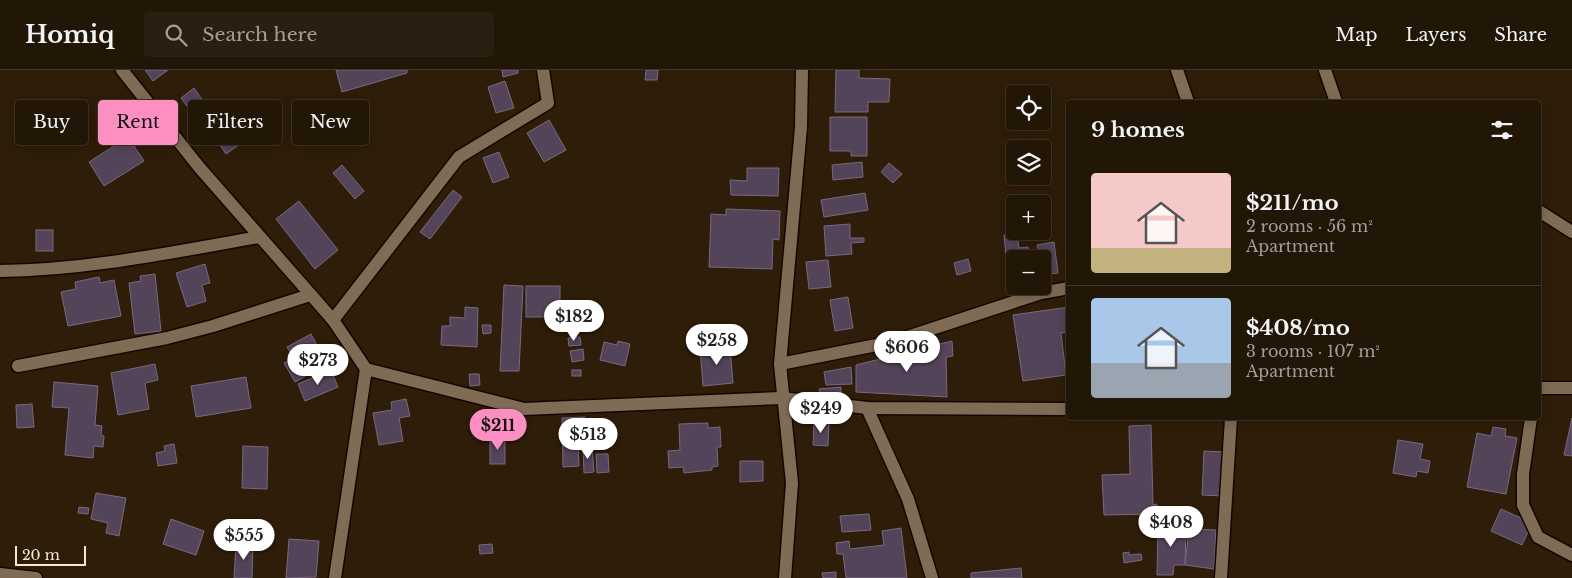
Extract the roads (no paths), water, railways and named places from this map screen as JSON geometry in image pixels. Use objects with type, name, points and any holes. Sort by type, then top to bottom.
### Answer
[{"type":"street","points":[[122,70],[259,237],[333,320],[366,369],[524,409],[782,398],[867,408],[1066,409]]},
{"type":"street","points":[[333,320],[459,157],[548,103],[543,70]]},
{"type":"street","points":[[785,578],[792,483],[780,364],[801,127],[802,70]]},
{"type":"street","points":[[1177,70],[1187,100]]},
{"type":"street","points":[[1325,70],[1335,100]]},
{"type":"street","points":[[1541,212],[1572,232]]},
{"type":"street","points":[[0,271],[56,270],[117,263],[259,237]]},
{"type":"street","points":[[780,364],[892,342],[1041,293],[1066,289]]},
{"type":"street","points":[[18,366],[166,338],[213,326],[310,295]]},
{"type":"street","points":[[335,578],[366,369]]},
{"type":"street","points":[[1541,388],[1572,388]]},
{"type":"street","points":[[867,408],[908,499],[932,578]]},
{"type":"street","points":[[1221,578],[1231,420]]},
{"type":"street","points":[[1531,420],[1523,474],[1523,505],[1538,537],[1572,555]]},
{"type":"street","points":[[0,574],[36,578]]}]
